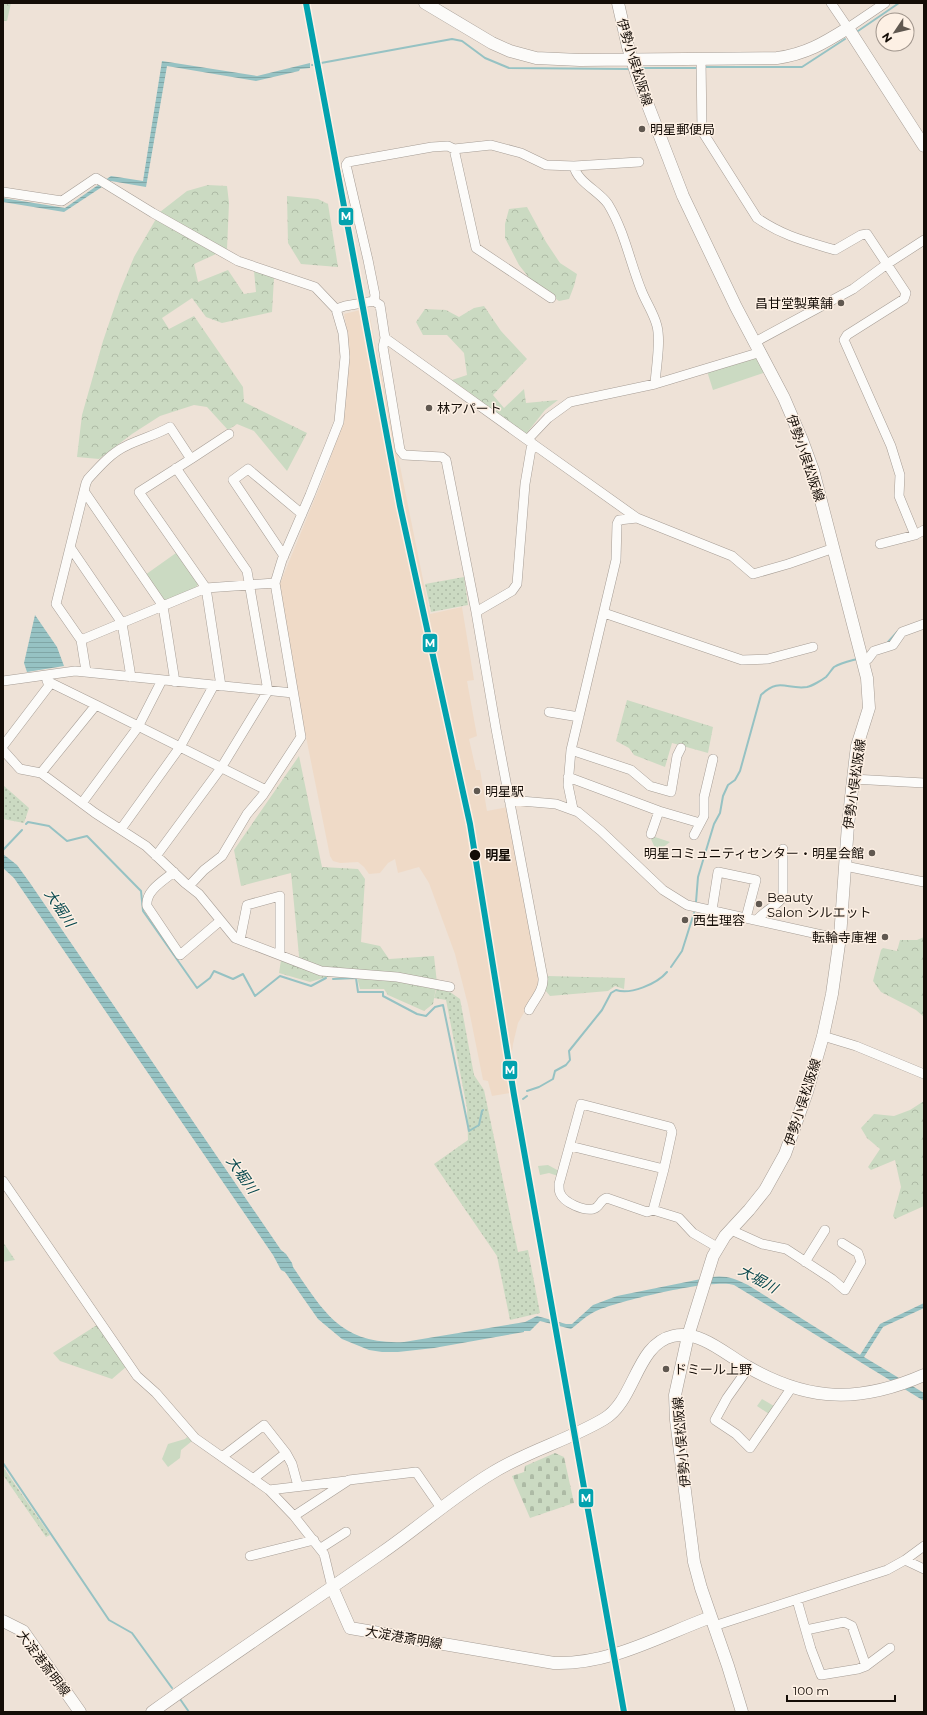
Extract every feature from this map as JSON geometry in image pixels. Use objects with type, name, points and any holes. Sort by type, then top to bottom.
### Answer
[{"type":"main road","points":[[425,3],[492,43],[526,56],[547,59],[632,59],[701,65],[777,58],[809,50],[848,28],[924,146]]},
{"type":"main road","name":"伊勢小俣松阪線","points":[[618,3],[632,59],[683,196],[736,307],[784,398],[802,440],[813,470],[867,678],[869,708],[857,746],[845,866],[840,939],[832,994],[823,1036],[807,1092],[785,1154],[765,1190],[718,1247],[707,1274],[688,1336],[675,1395],[676,1420],[693,1555],[701,1588],[742,1712]]},
{"type":"main road","points":[[152,1712],[398,1542],[441,1508],[498,1469],[606,1418],[620,1404],[644,1361],[654,1347],[671,1337],[688,1336],[701,1339],[748,1367],[792,1387],[816,1393],[846,1395],[873,1392],[901,1385],[924,1375]]},
{"type":"main road","name":"大淀港斎明線","points":[[332,1587],[350,1628],[554,1662],[581,1662],[616,1654],[713,1621]]},
{"type":"main road","name":"大淀港斎明線","points":[[3,1621],[23,1631],[80,1712]]},
{"type":"street","points":[[830,3],[848,28],[885,3]]},
{"type":"street","points":[[701,65],[702,131],[756,218],[792,238],[835,250],[861,235],[867,234],[906,293],[904,299],[847,335],[844,340],[891,446],[900,475],[899,496],[915,535]]},
{"type":"street","points":[[374,301],[375,295],[346,163],[416,149],[448,146],[454,149],[491,145],[521,153],[546,165],[574,166],[639,162]]},
{"type":"street","points":[[454,149],[476,248],[551,298]]},
{"type":"street","points":[[574,166],[575,172],[579,178],[605,200],[613,213],[628,249],[642,292],[654,317],[658,338],[656,384]]},
{"type":"street","points":[[3,192],[62,201],[96,178],[191,236],[238,261],[315,287],[336,309],[342,333],[344,357],[339,422],[284,556],[275,583],[301,737],[266,790],[247,814],[222,856],[204,870],[189,886]]},
{"type":"street","points":[[476,612],[512,591],[517,584],[529,438],[551,415],[570,402],[656,384],[758,347],[857,286],[924,240]]},
{"type":"street","points":[[336,309],[344,306],[374,301],[380,305],[385,338],[383,347],[400,450],[404,455],[442,457],[446,460],[476,612],[543,982],[540,991],[529,1010]]},
{"type":"street","points":[[385,338],[638,518],[732,556],[753,574],[834,548]]},
{"type":"street","points":[[86,671],[81,640],[56,604],[88,479],[112,455],[125,446],[160,433],[170,427],[191,459]]},
{"type":"street","points":[[121,829],[180,747],[218,686],[206,588],[139,492],[229,434]]},
{"type":"street","points":[[156,856],[221,768],[268,691],[247,571],[176,468]]},
{"type":"street","points":[[284,556],[233,480],[248,470],[302,514]]},
{"type":"street","points":[[84,492],[163,606],[175,682]]},
{"type":"street","points":[[573,809],[568,777],[572,750],[616,560],[618,522],[621,519],[638,518]]},
{"type":"street","points":[[880,544],[915,535],[924,530]]},
{"type":"street","points":[[70,547],[122,623],[131,677]]},
{"type":"street","points":[[81,640],[206,588],[275,583]]},
{"type":"street","points":[[604,613],[742,660],[768,658],[813,647]]},
{"type":"street","points":[[863,661],[868,659],[874,651],[893,645],[902,632],[924,624]]},
{"type":"street","points":[[3,681],[68,671],[86,671],[175,682],[293,693]]},
{"type":"street","points":[[39,676],[51,684],[266,790]]},
{"type":"street","points":[[82,803],[138,727],[162,680]]},
{"type":"street","points":[[3,746],[51,684]]},
{"type":"street","points":[[41,773],[96,705]]},
{"type":"street","points":[[549,712],[579,717]]},
{"type":"street","points":[[572,750],[631,770],[650,786],[671,792],[677,756],[680,748]]},
{"type":"street","points":[[3,750],[20,769],[41,773],[95,813],[146,846],[199,894],[230,934],[240,940],[280,954],[320,971],[397,977],[450,987]]},
{"type":"street","points":[[694,835],[704,816],[704,797],[713,759]]},
{"type":"street","points":[[568,777],[658,811],[700,823]]},
{"type":"street","points":[[853,779],[924,783]]},
{"type":"street","points":[[509,800],[546,802],[573,809],[587,818],[663,890],[687,905],[840,939]]},
{"type":"street","points":[[652,834],[658,811]]},
{"type":"street","points":[[757,920],[762,914],[781,901],[783,897],[783,849]]},
{"type":"street","points":[[845,866],[924,882]]},
{"type":"street","points":[[174,872],[150,893],[146,900],[147,906],[180,955],[220,921]]},
{"type":"street","points":[[712,910],[718,872],[756,880],[746,918]]},
{"type":"street","points":[[240,940],[247,906],[280,896],[280,954]]},
{"type":"street","points":[[823,1036],[856,1046],[924,1074]]},
{"type":"street","points":[[653,1210],[672,1132],[670,1126],[582,1104],[559,1184],[560,1194],[578,1207],[591,1209],[596,1208],[605,1198],[647,1212],[653,1210],[679,1218],[693,1233],[718,1247]]},
{"type":"street","points":[[570,1146],[664,1169]]},
{"type":"street","points":[[3,1181],[137,1376],[156,1393],[196,1438],[269,1490],[294,1516],[321,1548],[328,1565],[332,1587]]},
{"type":"street","points":[[731,1230],[762,1244],[786,1249],[832,1279],[845,1290],[861,1262],[858,1253],[842,1243]]},
{"type":"street","points":[[805,1262],[825,1230]]},
{"type":"street","points":[[748,1367],[727,1398],[715,1420],[736,1434],[750,1448],[792,1387]]},
{"type":"street","points":[[222,1457],[264,1425],[286,1453],[292,1464],[298,1486]]},
{"type":"street","points":[[253,1479],[286,1453]]},
{"type":"street","points":[[269,1490],[370,1476],[416,1472],[441,1508]]},
{"type":"street","points":[[294,1516],[349,1480]]},
{"type":"street","points":[[321,1548],[346,1532]]},
{"type":"street","points":[[250,1556],[314,1540]]},
{"type":"street","points":[[713,1621],[797,1600],[887,1570],[905,1560],[924,1546]]},
{"type":"street","points":[[905,1560],[924,1569]]},
{"type":"street","points":[[797,1600],[820,1675],[858,1669],[866,1666],[890,1648]]},
{"type":"street","points":[[806,1630],[844,1622],[852,1626],[866,1666]]},
{"type":"shaded area","points":[[368,308],[430,614],[462,607],[474,680],[467,681],[477,736],[469,739],[476,770],[480,770],[487,811],[508,807],[541,983],[518,1023],[513,1044],[511,1059],[516,1092],[492,1096],[488,1081],[483,1080],[468,1005],[455,954],[429,883],[419,867],[398,873],[395,859],[388,863],[380,873],[369,874],[358,862],[340,863],[333,861],[330,856],[303,722],[279,586],[327,469],[341,424],[347,330],[344,314]]},
{"type":"green space","points":[[3,3],[11,3],[7,21],[3,21]]},
{"type":"green space","points":[[208,185],[227,186],[229,203],[227,249],[194,264],[198,282],[228,270],[244,294],[256,292],[254,271],[274,278],[272,312],[222,323],[206,317],[192,298],[162,318],[169,329],[194,316],[243,387],[244,402],[307,433],[287,471],[254,431],[237,424],[228,430],[207,407],[194,405],[160,416],[132,434],[99,459],[77,457],[82,415],[103,341],[120,291],[134,257],[160,212],[187,191]]},
{"type":"green space","points":[[287,196],[318,199],[328,204],[338,267],[301,264],[288,243]]},
{"type":"green space","points":[[527,207],[546,242],[560,263],[577,274],[569,299],[559,301],[534,284],[519,265],[505,238],[505,224],[509,209]]},
{"type":"green space","points":[[484,306],[501,331],[527,359],[493,395],[504,408],[524,389],[526,403],[558,400],[545,410],[526,434],[452,380],[467,375],[464,353],[447,335],[423,335],[416,322],[425,309],[446,310],[459,317],[474,308]]},
{"type":"green space","points":[[758,356],[766,372],[713,390],[707,371]]},
{"type":"green space","points":[[176,553],[198,584],[196,588],[167,601],[161,598],[145,575]]},
{"type":"green space","points":[[464,577],[468,605],[431,612],[425,584]]},
{"type":"green space","points":[[627,700],[713,727],[708,753],[672,743],[665,767],[634,755],[629,748],[616,741]]},
{"type":"green space","points":[[299,756],[322,867],[358,869],[365,879],[361,942],[380,946],[389,959],[434,956],[437,983],[433,1004],[424,1011],[388,995],[384,989],[360,989],[357,977],[327,977],[310,982],[279,973],[281,960],[300,966],[291,873],[241,886],[234,850]]},
{"type":"green space","points":[[3,785],[29,808],[24,823],[3,819]]},
{"type":"green space","points":[[649,835],[670,842],[657,852]]},
{"type":"green space","points":[[924,937],[924,1017],[916,1010],[881,992],[873,981],[881,950],[883,948],[897,951],[900,940],[917,940]]},
{"type":"green space","points":[[548,976],[625,978],[624,989],[615,986],[608,991],[550,996],[545,990]]},
{"type":"green space","points":[[437,987],[450,992],[460,999],[474,1075],[484,1090],[518,1252],[528,1250],[540,1313],[510,1320],[497,1256],[434,1164],[468,1140],[467,1108],[446,1000],[434,998]]},
{"type":"green space","points":[[924,1101],[924,1206],[895,1219],[893,1216],[901,1187],[895,1160],[871,1170],[868,1167],[880,1149],[867,1138],[861,1128],[874,1114],[894,1116],[910,1110]]},
{"type":"green space","points":[[548,1165],[559,1171],[558,1176],[549,1173],[540,1175],[538,1166]]},
{"type":"green space","points":[[3,1242],[15,1260],[3,1262]]},
{"type":"green space","points":[[97,1325],[126,1367],[112,1379],[60,1361],[53,1353]]},
{"type":"green space","points":[[762,1399],[774,1406],[769,1414],[757,1406]]},
{"type":"green space","points":[[187,1437],[192,1441],[181,1450],[180,1458],[168,1467],[162,1459],[168,1444]]},
{"type":"green space","points":[[555,1453],[564,1457],[574,1503],[530,1518],[512,1476],[524,1472],[525,1466]]},
{"type":"green space","points":[[3,1467],[50,1535],[46,1537],[3,1475]]},
{"type":"water","points":[[162,61],[257,76],[310,63],[310,68],[300,69],[299,71],[256,81],[167,66],[146,187],[111,181],[64,212],[3,202],[3,198],[65,208],[111,176],[143,181]]},
{"type":"water","points":[[35,615],[57,647],[64,666],[27,672],[24,663]]},
{"type":"water","points":[[3,854],[17,865],[30,883],[315,1298],[336,1322],[349,1331],[364,1338],[404,1342],[525,1322],[537,1316],[566,1324],[572,1324],[593,1305],[617,1296],[716,1276],[725,1277],[748,1285],[860,1355],[880,1324],[924,1303],[924,1308],[883,1327],[864,1357],[924,1393],[924,1401],[734,1285],[707,1285],[687,1288],[624,1302],[596,1311],[571,1329],[540,1321],[530,1331],[434,1348],[398,1352],[382,1352],[369,1350],[342,1339],[318,1319],[285,1272],[281,1270],[273,1255],[14,878],[3,868]]},
{"type":"waterway","points":[[858,31],[899,3]]},
{"type":"waterway","points":[[321,63],[452,39],[462,41],[485,58],[509,68],[628,69]]},
{"type":"waterway","points":[[705,67],[802,67],[845,39]]},
{"type":"waterway","points":[[642,68],[698,68]]},
{"type":"waterway","points":[[888,642],[898,631]]},
{"type":"waterway","points":[[696,902],[698,877],[714,824],[720,813],[723,796],[728,785],[735,780],[740,771],[761,695],[767,690],[778,685],[807,687],[826,677],[834,667],[857,659]]},
{"type":"waterway","points":[[26,824],[28,822],[49,826],[67,841],[87,836],[141,891],[143,911],[197,988],[210,978],[214,971],[233,979],[243,974],[255,996],[280,976],[311,986],[326,978]]},
{"type":"waterway","points":[[3,850],[22,830]]},
{"type":"waterway","points":[[671,967],[682,951],[694,913]]},
{"type":"waterway","points":[[527,1091],[539,1087],[553,1079],[555,1071],[566,1065],[570,1060],[569,1051],[602,1010],[611,993],[616,990],[636,990],[657,981],[667,972]]},
{"type":"waterway","points":[[333,979],[356,978],[358,992],[383,992],[383,996],[417,1014],[426,1016],[435,1007],[443,1005],[469,1131],[479,1125],[483,1110]]},
{"type":"waterway","points":[[523,1099],[527,1096]]},
{"type":"waterway","points":[[3,1463],[109,1620],[132,1633],[172,1688]]},
{"type":"waterway","points":[[180,1699],[189,1712]]},
{"type":"transit line","name":"M","points":[[306,3],[400,506],[470,824],[514,1095],[624,1712]]},
{"type":"place","name":"明星郵便局","points":[[642,129]]},
{"type":"place","name":"昌甘堂製菓舗","points":[[841,303]]},
{"type":"place","name":"林アパート","points":[[429,408]]},
{"type":"place","name":"明星駅","points":[[477,791]]},
{"type":"place","name":"明星コミュニティセンター・明星会館","points":[[872,853]]},
{"type":"place","name":"明星","points":[[475,855]]},
{"type":"place","name":"Beauty Salon シルエット","points":[[759,904]]},
{"type":"place","name":"西生理容","points":[[685,920]]},
{"type":"place","name":"転輪寺庫裡","points":[[885,937]]},
{"type":"place","name":"ドミール上野","points":[[666,1369]]},
{"type":"water label","name":"大堀川","points":[[60,908]]},
{"type":"water label","name":"大堀川","points":[[242,1175]]},
{"type":"water label","name":"大堀川","points":[[758,1279]]}]
